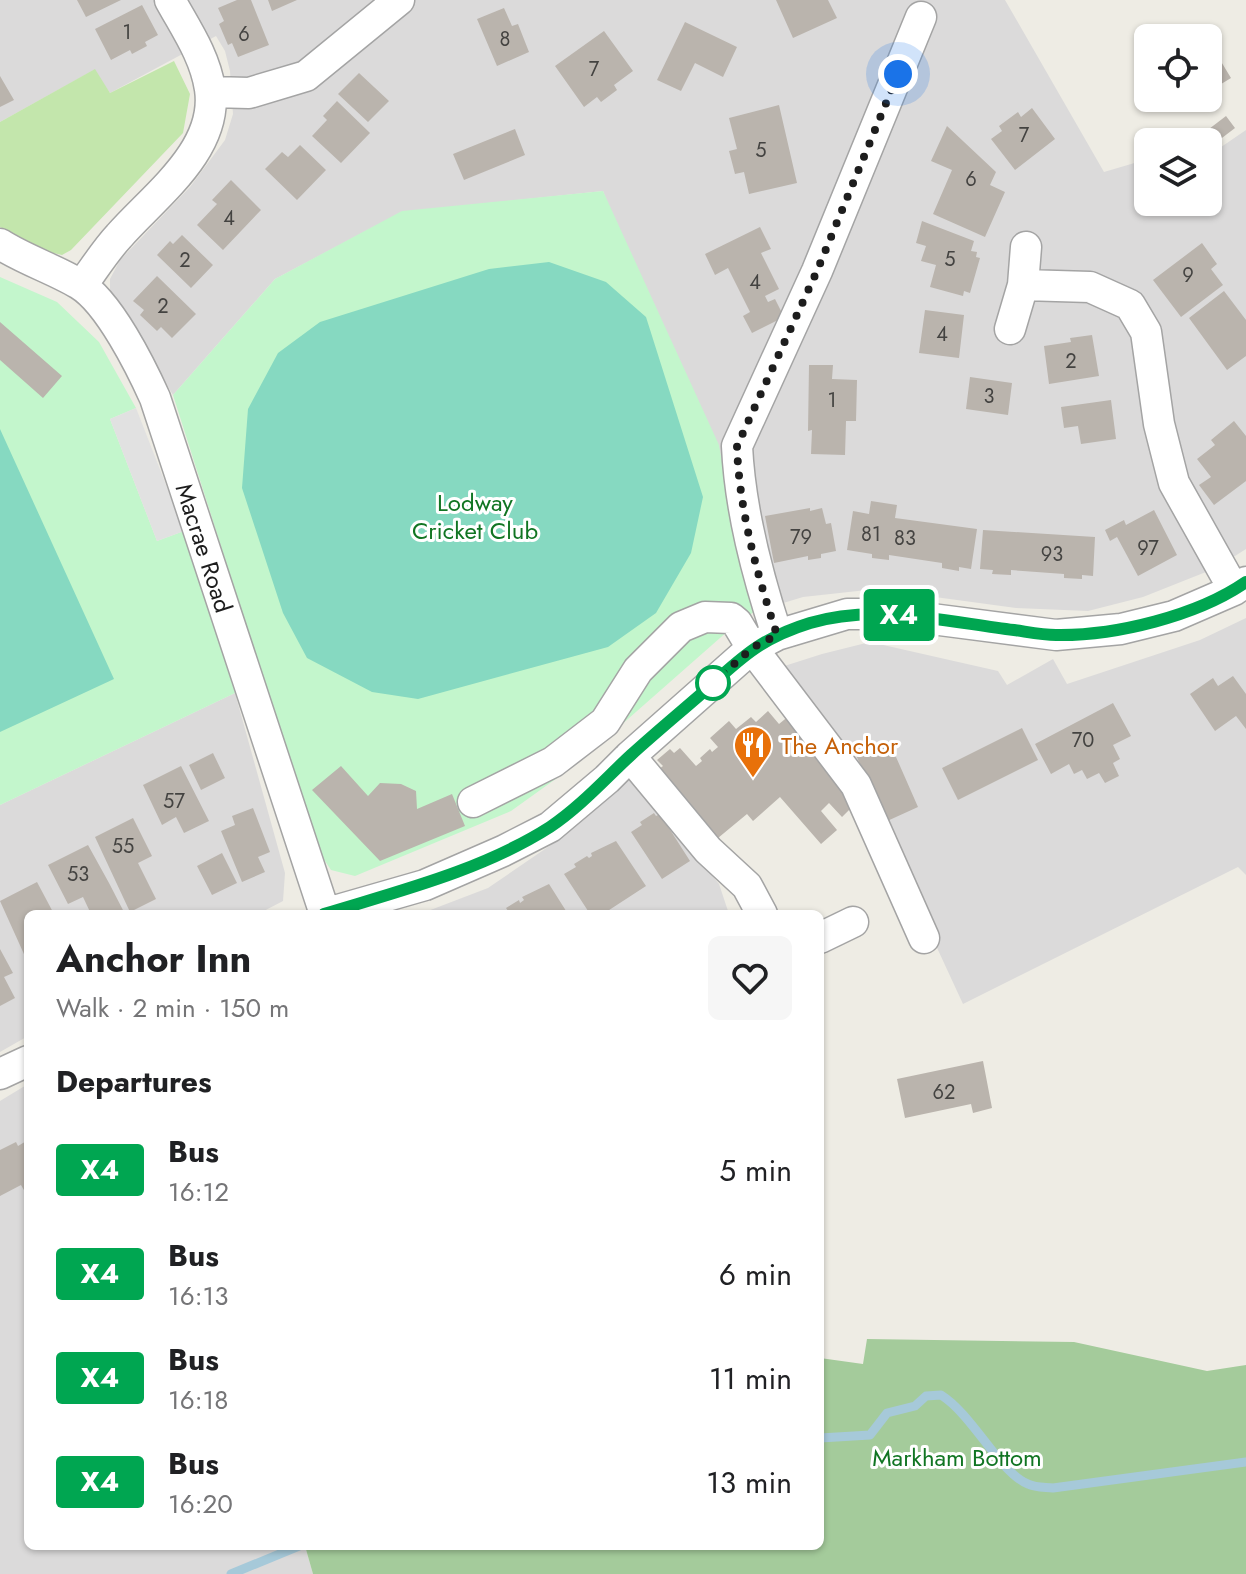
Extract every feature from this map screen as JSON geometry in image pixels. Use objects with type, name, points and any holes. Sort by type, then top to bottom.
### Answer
[{"type":"street","points":[[82,285],[116,239],[200,144],[207,122],[211,92],[202,58],[170,0]]},
{"type":"street","points":[[211,92],[249,93],[306,76],[399,0]]},
{"type":"street","points":[[764,642],[761,586],[748,531],[737,446],[817,271],[921,17]]},
{"type":"street","name":"Macrae Road","points":[[0,244],[82,285],[112,319],[138,360],[155,398],[324,910]]},
{"type":"street","points":[[1010,329],[1023,285],[1026,247]]},
{"type":"street","points":[[339,910],[425,885],[550,827],[764,642],[812,623],[847,614],[893,614],[1056,635],[1095,632],[1174,616],[1240,586],[1174,483],[1159,424],[1146,332],[1130,305],[1090,287],[1023,285]]},
{"type":"street","points":[[473,802],[553,762],[605,722],[638,670],[681,627],[705,617],[731,618],[764,642],[856,785],[924,938]]},
{"type":"street","points":[[630,756],[708,850],[747,886],[760,910]]},
{"type":"street","points":[[824,936],[853,922]]},
{"type":"street","points":[[0,1074],[24,1063]]},
{"type":"shaded area","points":[[0,0],[1005,0],[1104,172],[1134,163],[1134,216],[1222,216],[1222,146],[1246,130],[1246,549],[1216,568],[1143,597],[1088,611],[1016,608],[876,589],[803,597],[754,612],[732,522],[603,191],[402,212],[275,279],[173,395],[110,291],[110,279],[120,260],[190,187],[225,140],[233,114],[230,71],[225,51],[216,36],[110,93],[94,70],[0,122]]},
{"type":"shaded area","points":[[136,408],[184,531],[157,541],[110,419]]},
{"type":"shaded area","points":[[1246,618],[1246,875],[1238,867],[963,1004],[858,777],[775,669],[870,642],[998,671],[1007,685],[1053,659],[1067,684],[1200,640]]},
{"type":"shaded area","points":[[235,693],[285,873],[283,901],[266,910],[24,910],[24,1038],[0,1052],[0,805]]},
{"type":"shaded area","points":[[631,778],[719,884],[728,910],[430,910],[488,888],[564,836]]},
{"type":"shaded area","points":[[24,1086],[24,1550],[306,1550],[313,1574],[0,1574],[0,1101]]},
{"type":"green space","points":[[174,61],[190,94],[183,133],[71,250],[62,255],[49,252],[0,227],[0,122],[95,69],[110,93]]},
{"type":"green space","name":"Lodway Cricket Club","points":[[603,191],[719,445],[732,522],[754,612],[737,623],[578,763],[511,811],[355,876],[331,870],[317,849],[173,395],[275,279],[402,211]]},
{"type":"green space","points":[[549,262],[606,282],[646,317],[703,497],[691,553],[656,613],[608,647],[418,699],[372,692],[307,658],[283,613],[242,488],[248,409],[278,353],[320,322],[489,269]]},
{"type":"green space","points":[[0,277],[57,302],[99,342],[136,408],[110,419],[157,541],[184,531],[235,693],[0,805]]},
{"type":"green space","points":[[0,429],[114,679],[0,732]]},
{"type":"green space","name":"Markham Bottom","points":[[867,1339],[1074,1342],[1207,1371],[1246,1365],[1246,1574],[313,1574],[306,1550],[824,1550],[824,1359],[863,1364]]},
{"type":"building","points":[[77,0],[121,0],[86,17]]},
{"type":"building","points":[[237,0],[251,0],[269,45],[238,57],[232,43],[228,45],[219,24],[224,21],[218,8]]},
{"type":"building","points":[[268,0],[297,0],[272,11]]},
{"type":"building","points":[[776,0],[828,0],[837,18],[793,38]]},
{"type":"building","points":[[142,5],[158,35],[132,54],[130,50],[111,60],[95,29]]},
{"type":"building","points":[[504,8],[512,26],[518,24],[529,52],[497,66],[477,19]]},
{"type":"building","points":[[685,22],[737,47],[723,77],[695,63],[681,91],[657,80]]},
{"type":"building","points":[[604,31],[633,71],[614,85],[617,90],[601,102],[597,97],[584,107],[555,66]]},
{"type":"building","points":[[1222,63],[1231,78],[1222,83]]},
{"type":"building","points":[[359,73],[389,101],[368,122],[338,94]]},
{"type":"building","points":[[0,76],[14,100],[0,107]]},
{"type":"building","points":[[337,101],[370,133],[341,163],[312,136],[327,120],[323,116]]},
{"type":"building","points":[[779,105],[797,183],[749,194],[744,172],[735,174],[729,151],[737,149],[729,118]]},
{"type":"building","points":[[1032,108],[1055,139],[1015,170],[991,139],[1002,131],[999,126],[1018,112],[1021,117]]},
{"type":"building","points":[[1226,116],[1235,128],[1222,138],[1222,128],[1210,128]]},
{"type":"building","points":[[947,126],[996,172],[990,185],[1005,192],[985,237],[933,214],[952,170],[931,161]]},
{"type":"building","points":[[515,129],[525,155],[464,180],[453,154]]},
{"type":"building","points":[[300,145],[326,170],[297,200],[265,169],[282,152],[288,157]]},
{"type":"building","points":[[231,180],[261,210],[223,250],[197,225],[217,204],[212,200]]},
{"type":"building","points":[[922,221],[974,241],[971,251],[977,252],[976,257],[980,258],[970,293],[964,291],[963,296],[930,287],[936,265],[921,261],[926,246],[916,243]]},
{"type":"building","points":[[760,227],[771,249],[761,253],[779,289],[765,296],[768,302],[775,299],[784,317],[752,333],[743,316],[750,312],[728,268],[715,275],[705,254]]},
{"type":"building","points":[[182,235],[213,265],[191,288],[157,255],[170,241],[173,244]]},
{"type":"building","points":[[1202,243],[1217,264],[1211,269],[1223,285],[1181,317],[1153,280]]},
{"type":"building","points":[[157,276],[196,314],[172,338],[161,327],[157,331],[140,315],[144,310],[133,301]]},
{"type":"building","points":[[1224,291],[1246,320],[1246,356],[1227,370],[1189,318]]},
{"type":"building","points":[[925,310],[964,315],[959,358],[919,353]]},
{"type":"building","points":[[0,322],[62,376],[43,398],[0,360]]},
{"type":"building","points":[[1092,335],[1099,376],[1049,384],[1044,346]]},
{"type":"building","points":[[809,365],[833,365],[832,379],[857,380],[856,421],[846,421],[845,455],[811,454],[812,430],[808,431]]},
{"type":"building","points":[[970,377],[1012,383],[1008,415],[966,409]]},
{"type":"building","points":[[1111,400],[1116,439],[1081,444],[1078,426],[1064,428],[1061,407]]},
{"type":"building","points":[[1234,421],[1246,436],[1246,481],[1214,505],[1199,485],[1211,477],[1197,459],[1215,445],[1211,440]]},
{"type":"building","points":[[871,501],[897,505],[895,518],[977,529],[971,569],[959,567],[959,571],[942,568],[942,563],[889,555],[889,560],[872,558],[872,554],[847,550],[853,511],[869,514]]},
{"type":"building","points":[[810,508],[810,511],[822,508],[826,524],[831,523],[836,551],[821,554],[821,558],[808,560],[808,556],[774,563],[765,516]]},
{"type":"building","points":[[1154,510],[1177,555],[1138,576],[1117,537],[1110,541],[1105,530],[1124,520],[1126,525]]},
{"type":"building","points":[[983,530],[1095,537],[1093,576],[1064,578],[1064,574],[1011,570],[1011,575],[992,574],[993,570],[980,569]]},
{"type":"building","points":[[1233,676],[1246,694],[1246,729],[1236,716],[1215,731],[1190,694],[1213,678],[1218,686]]},
{"type":"building","points":[[1113,703],[1131,736],[1113,745],[1120,759],[1113,763],[1119,776],[1105,783],[1099,773],[1087,779],[1082,770],[1074,774],[1069,764],[1051,774],[1035,744]]},
{"type":"building","name":"The Anchor","points":[[768,711],[779,724],[790,715],[857,802],[842,817],[829,803],[821,811],[837,830],[821,844],[780,797],[753,821],[747,814],[718,838],[659,769],[663,766],[657,760],[670,749],[674,753],[680,748],[696,766],[710,749],[712,752],[718,747],[710,738],[729,721],[736,729],[751,717],[756,722]]},
{"type":"building","points":[[1022,728],[1038,760],[958,800],[942,768]]},
{"type":"building","points":[[889,741],[918,807],[885,822],[856,755]]},
{"type":"building","points":[[213,753],[225,778],[201,790],[189,765]]},
{"type":"building","points":[[181,766],[209,821],[184,833],[176,817],[162,825],[143,785]]},
{"type":"building","points":[[341,766],[368,796],[380,783],[401,784],[416,791],[417,809],[452,794],[465,826],[380,861],[312,790]]},
{"type":"building","points":[[253,808],[270,852],[258,857],[265,872],[242,882],[221,831],[235,825],[232,816]]},
{"type":"building","points":[[654,813],[656,816],[660,814],[690,861],[662,879],[631,832]]},
{"type":"building","points":[[133,818],[152,856],[138,863],[156,899],[129,910],[95,837]]},
{"type":"building","points":[[616,841],[646,886],[609,910],[587,910],[564,874],[576,867],[574,864],[592,856],[591,853]]},
{"type":"building","points":[[88,845],[123,910],[89,910],[83,897],[68,904],[48,865]]},
{"type":"building","points":[[222,853],[237,883],[212,895],[197,866]]},
{"type":"building","points":[[37,882],[52,910],[24,910],[24,954],[0,901]]},
{"type":"building","points":[[549,884],[565,910],[507,910],[519,900],[520,903],[524,900],[522,897]]},
{"type":"building","points":[[0,949],[13,973],[4,977],[15,998],[0,1006]]},
{"type":"building","points":[[983,1061],[992,1108],[973,1113],[971,1104],[905,1118],[897,1079]]},
{"type":"building","points":[[16,1142],[18,1146],[24,1142],[24,1190],[21,1185],[0,1196],[0,1150]]},
{"type":"waterway","points":[[824,1438],[870,1435],[887,1413],[915,1406],[926,1396],[941,1395],[964,1416],[1007,1468],[1034,1486],[1053,1488],[1246,1462]]},
{"type":"waterway","points":[[231,1574],[289,1550]]},
{"type":"bus line","name":"X4","points":[[339,910],[425,885],[550,827],[752,648],[777,635],[847,614],[893,614],[1056,635],[1121,629],[1174,616],[1246,582]]},
{"type":"place","name":"The Anchor","points":[[753,779]]},
{"type":"route","points":[[713,683],[752,648],[777,635],[748,531],[737,446],[817,271],[898,74]]}]
